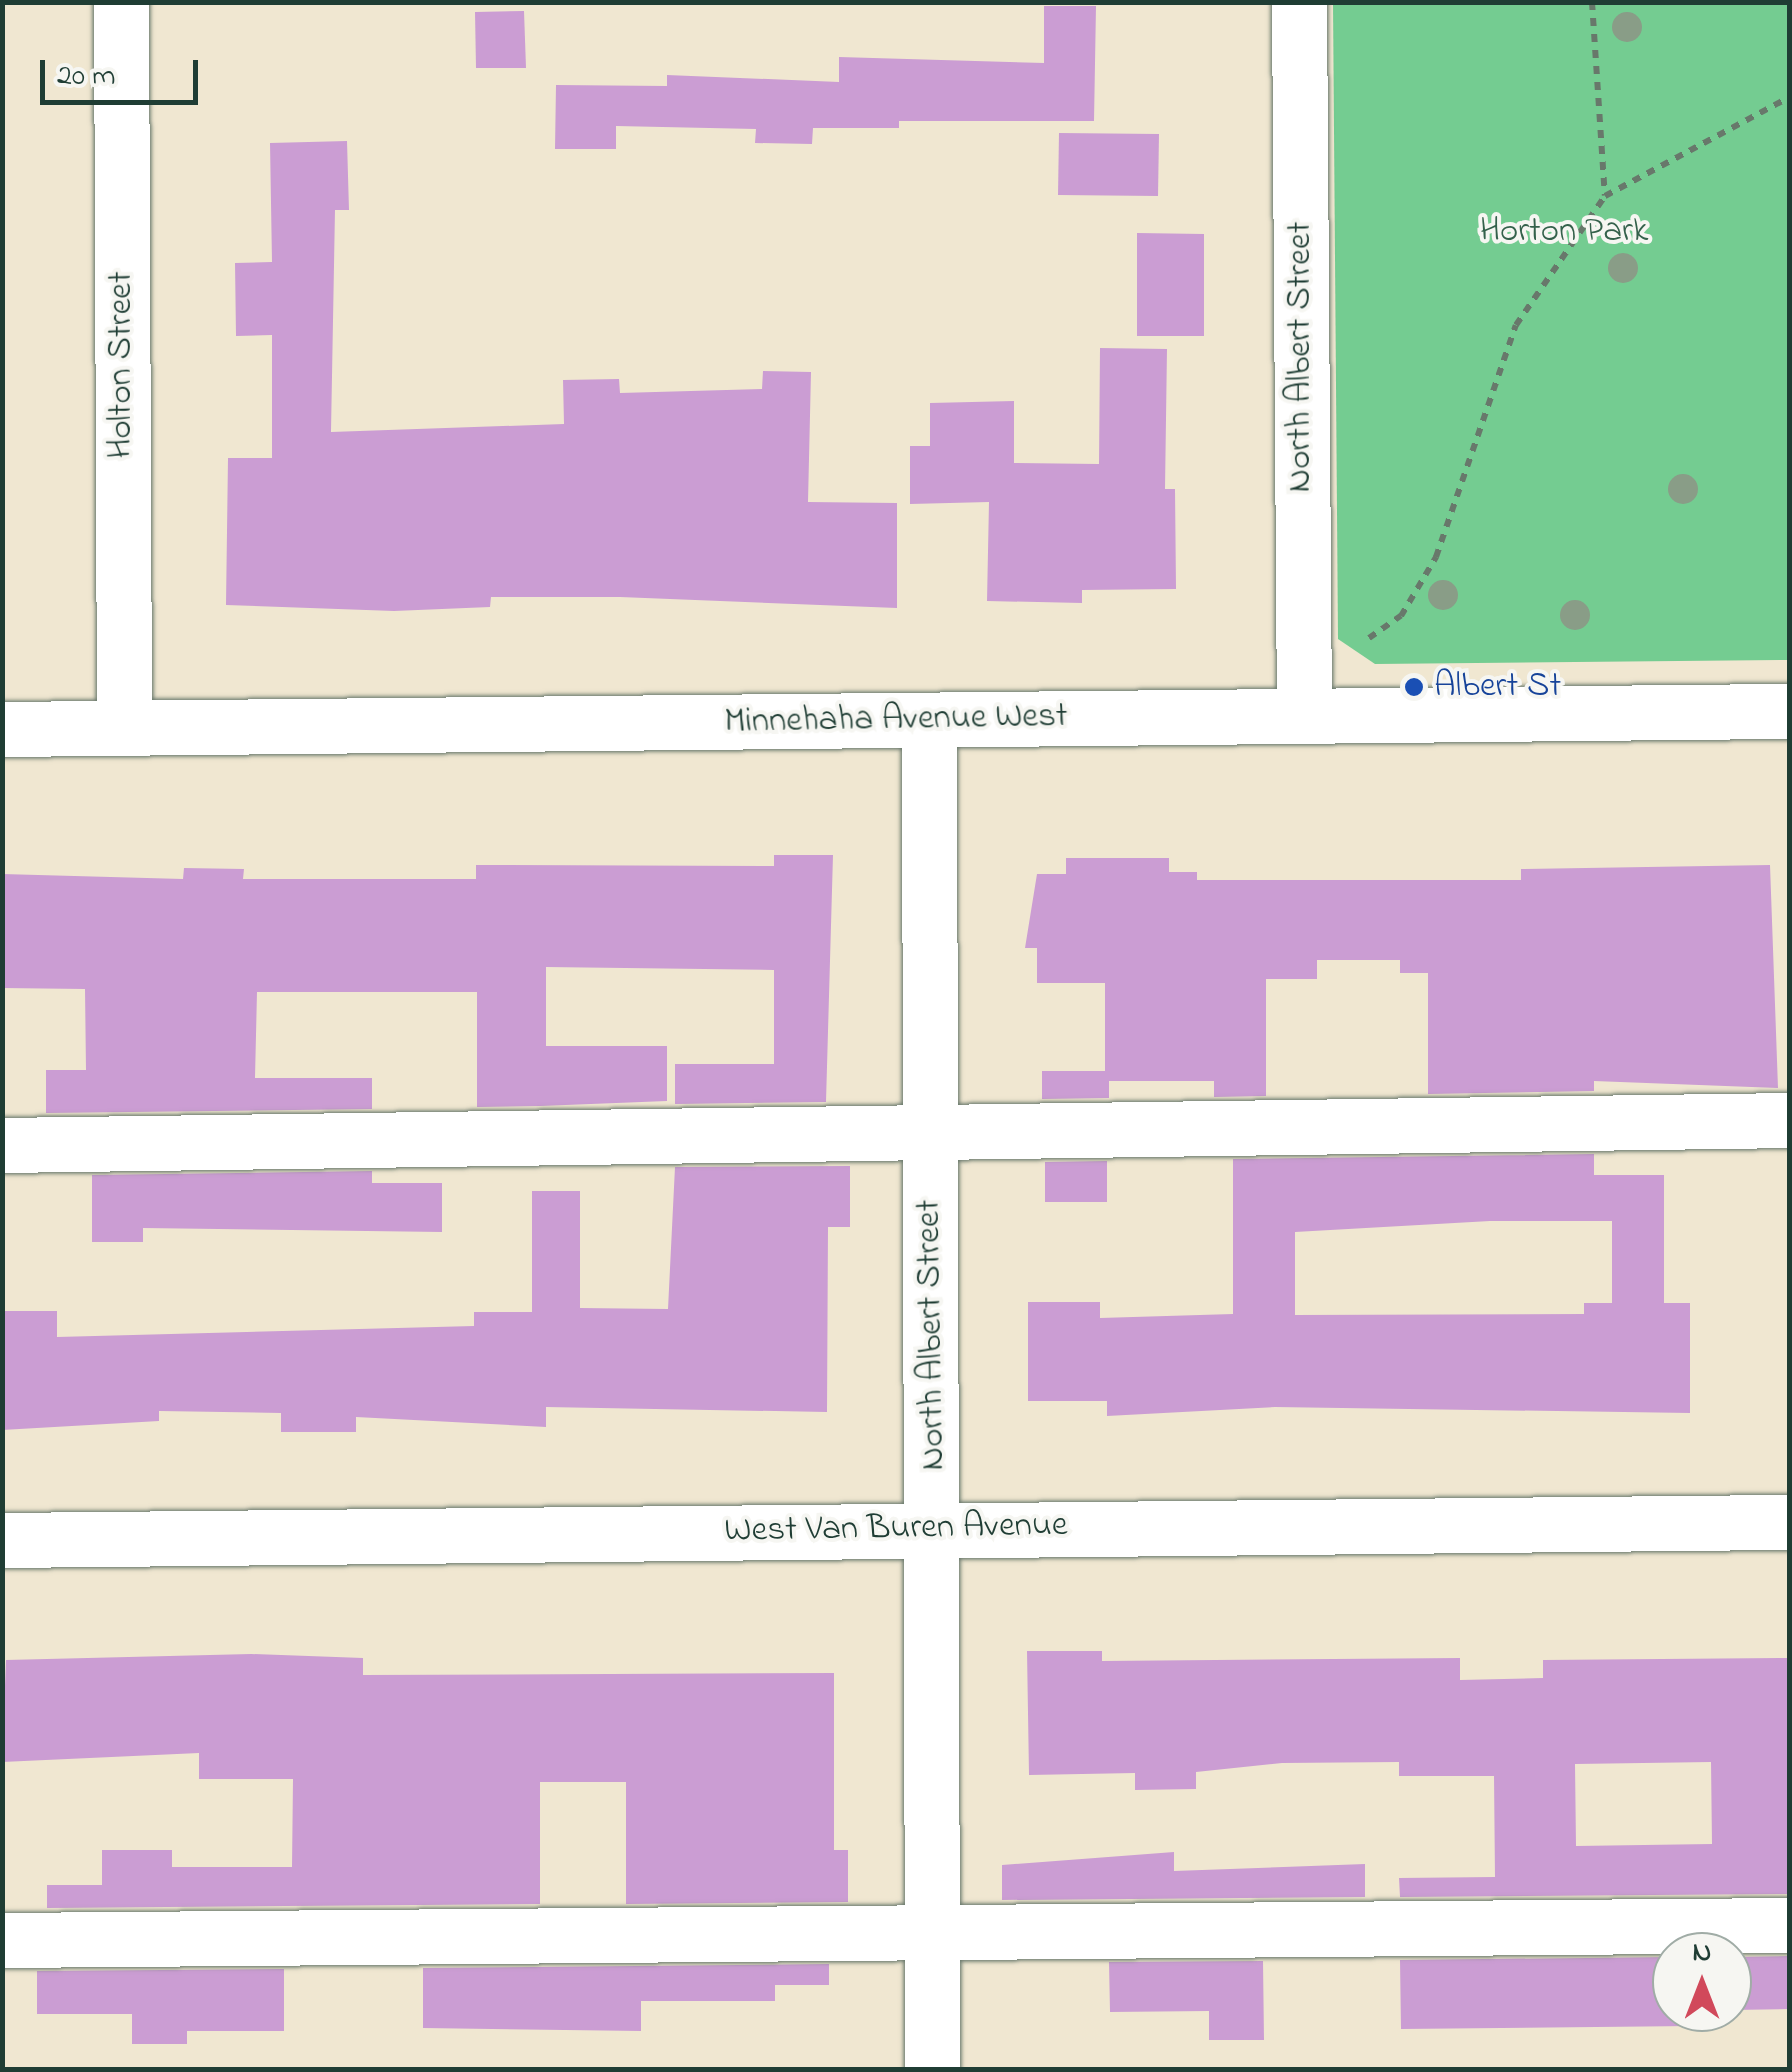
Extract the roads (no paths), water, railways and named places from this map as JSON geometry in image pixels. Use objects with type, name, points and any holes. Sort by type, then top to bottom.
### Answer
[{"type":"street","name":"Holton Street","points":[[121,2],[124,727]]},
{"type":"street","name":"North Albert Street","points":[[1298,2],[1304,712]]},
{"type":"street","name":"Minnehaha Avenue West","points":[[2,729],[929,720],[1304,712],[1790,711]]},
{"type":"street","name":"North Albert Street","points":[[929,720],[934,1528],[932,2070]]},
{"type":"street","points":[[2,1145],[929,1138],[1790,1120]]},
{"type":"street","name":"West Van Buren Avenue","points":[[2,1540],[1790,1522]]},
{"type":"street","points":[[2,1940],[932,1937],[1790,1925]]},
{"type":"place","name":"Albert St","points":[[1414,687]]},
{"type":"park label","name":"Horton Park","points":[[1564,232]]}]
